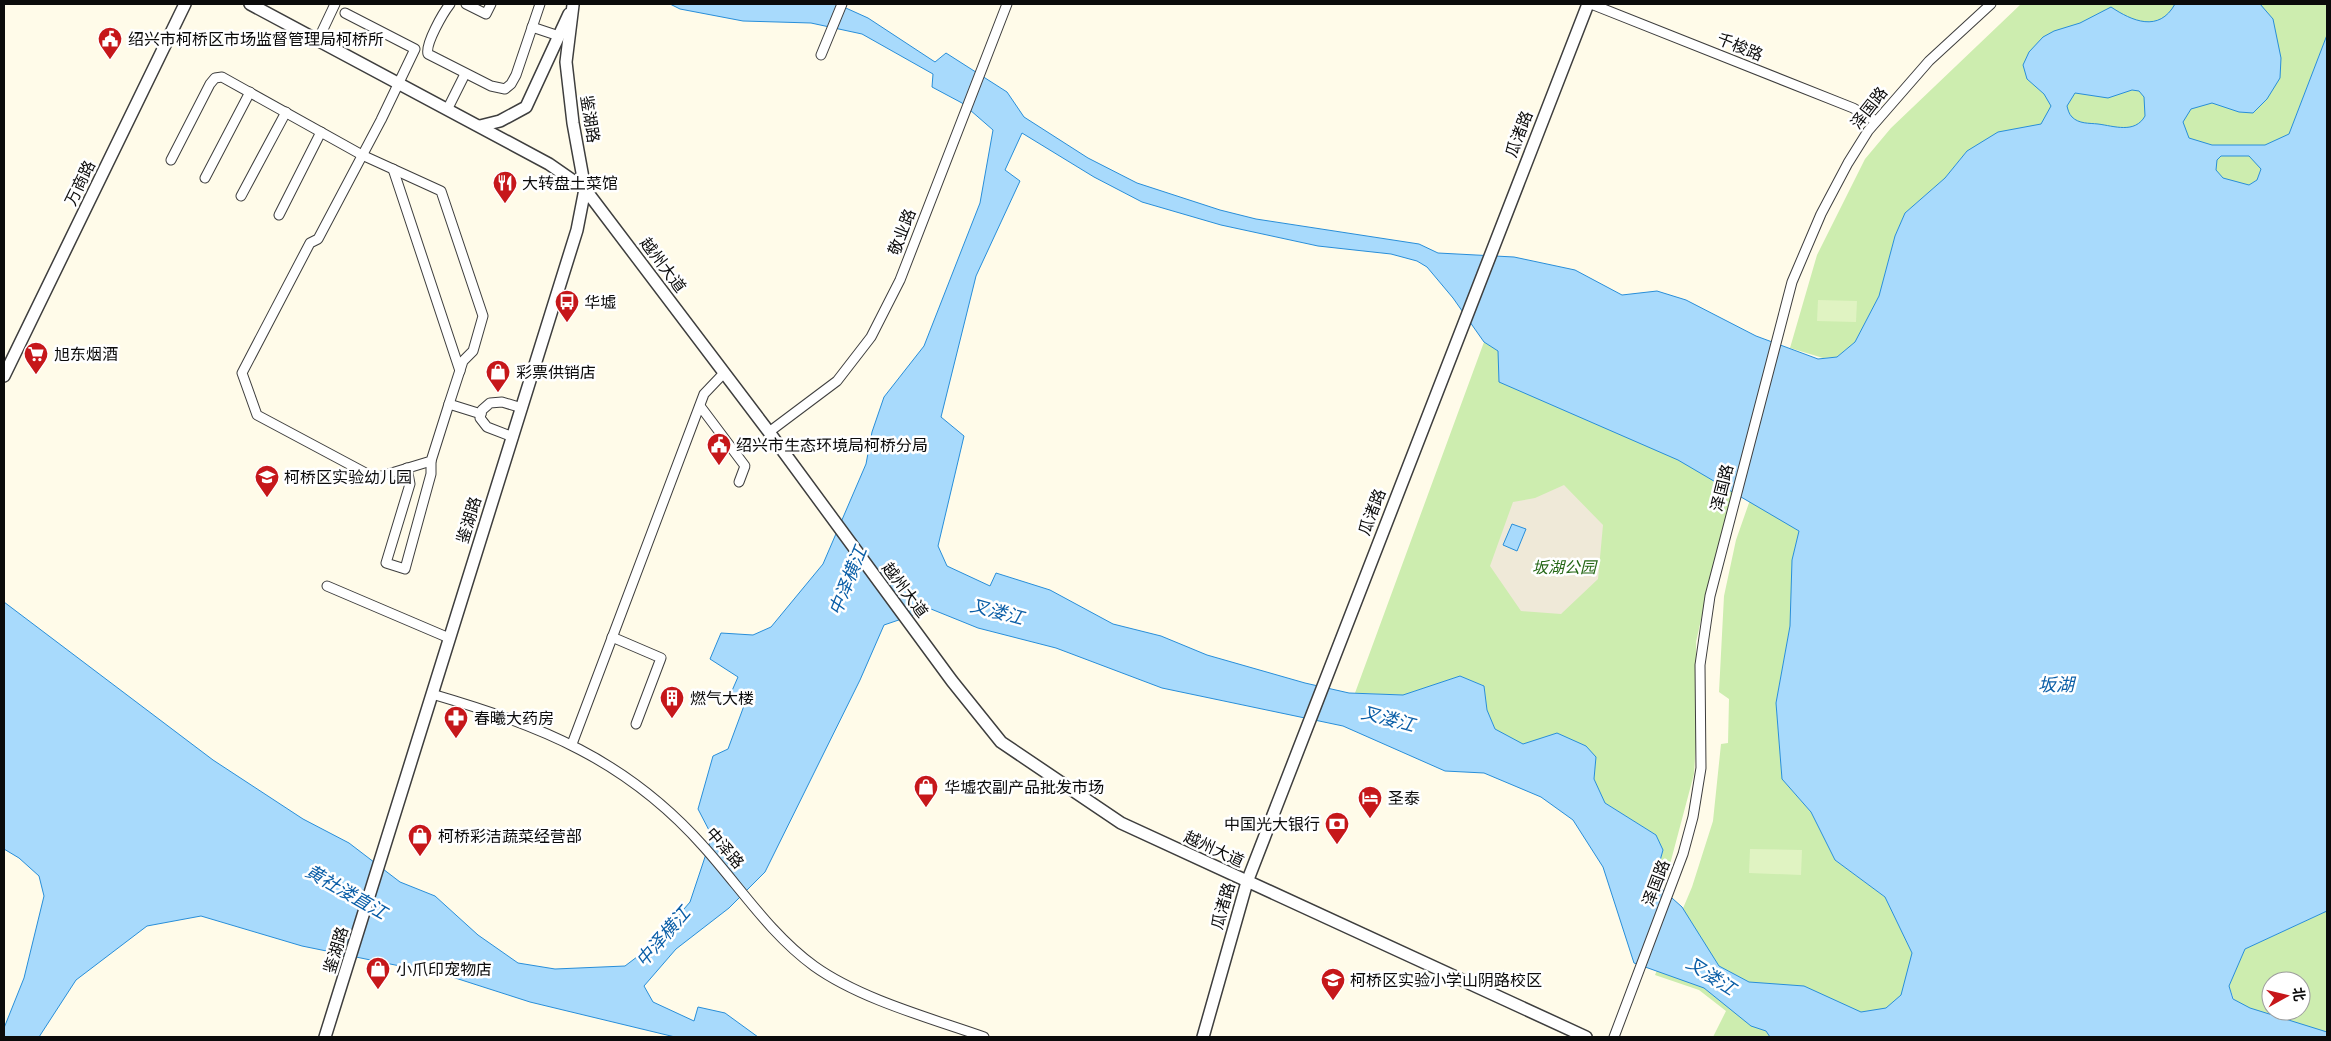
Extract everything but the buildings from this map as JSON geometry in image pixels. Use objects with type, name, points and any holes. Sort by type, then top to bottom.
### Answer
[{"type":"street","name":"万商路","points":[[4,376],[185,4]]},
{"type":"street","name":"越州大道","points":[[250,4],[448,108],[549,164],[585,189],[769,432],[952,681],[1001,742],[1121,823],[1586,1037]]},
{"type":"street","points":[[450,4],[427,50],[428,54],[498,89],[505,89],[511,84],[516,75],[540,4]]},
{"type":"street","points":[[466,4],[486,14],[491,4]]},
{"type":"street","points":[[821,55],[842,4]]},
{"type":"street","name":"敬业路","points":[[769,432],[837,381],[871,337],[900,280],[1007,4]]},
{"type":"street","name":"瓜渚路","points":[[1203,1037],[1246,882],[1305,736],[1326,674],[1458,332],[1588,4]]},
{"type":"street","name":"千梭路","points":[[1592,4],[1852,108],[1876,121]]},
{"type":"street","name":"泽国路","points":[[1614,1037],[1684,854],[1701,768],[1700,665],[1710,596],[1780,321],[1792,282],[1821,214],[1848,163],[1876,121],[1929,61],[1991,4]]},
{"type":"street","points":[[318,40],[331,5]]},
{"type":"street","points":[[480,126],[500,121],[526,107],[573,5]]},
{"type":"street","name":"鉴湖路","points":[[325,1037],[577,230],[585,189],[573,123],[566,62],[573,5]]},
{"type":"street","points":[[345,13],[415,49],[400,83],[318,239],[310,243],[242,373],[257,415],[375,478],[430,461]]},
{"type":"street","points":[[532,26],[559,36]]},
{"type":"street","points":[[448,108],[465,74]]},
{"type":"street","points":[[171,160],[215,78],[222,77],[362,155],[441,191],[483,316],[473,351],[463,361],[430,461],[431,474],[405,569],[386,563],[410,484],[407,468]]},
{"type":"street","points":[[205,178],[250,92]]},
{"type":"street","points":[[241,196],[286,112]]},
{"type":"street","points":[[279,215],[321,132]]},
{"type":"street","points":[[393,169],[460,371]]},
{"type":"street","points":[[572,744],[704,394],[724,373]]},
{"type":"street","points":[[513,437],[487,427],[480,418],[482,410],[490,403],[502,402],[522,408]]},
{"type":"street","points":[[449,404],[481,414]]},
{"type":"street","points":[[700,406],[745,466],[739,482]]},
{"type":"street","points":[[327,586],[449,638]]},
{"type":"street","points":[[612,637],[661,658],[636,724]]},
{"type":"street","name":"中泽路","points":[[432,694],[572,744],[606,762],[661,802],[747,896],[782,940],[814,966],[840,982],[903,1009],[984,1037]]},
{"type":"green space","points":[[2021,4],[2327,4],[2327,35],[2289,134],[2261,169],[2257,180],[2249,185],[1967,151],[1945,178],[1905,213],[1895,236],[1879,296],[1855,342],[1837,357],[1823,358],[1790,348],[1817,255],[1865,159],[1891,128]]},
{"type":"green space","points":[[1818,300],[1857,301],[1856,322],[1817,321]]},
{"type":"green space","name":"坂湖公园","points":[[1484,342],[1734,492],[1713,566],[1696,642],[1697,726],[1694,774],[1665,883],[1654,882],[1663,850],[1656,835],[1605,803],[1594,779],[1596,757],[1518,746],[1495,729],[1487,710],[1484,686],[1460,676],[1404,695],[1355,693]]},
{"type":"green space","points":[[1750,500],[1799,531],[1792,560],[1790,626],[1776,703],[1782,779],[1811,812],[1835,860],[1885,897],[1912,953],[1925,1037],[1713,1037],[1726,1011],[1699,990],[1655,975],[1692,887],[1713,821],[1721,744],[1728,743],[1729,699],[1719,692],[1724,596],[1736,540]]},
{"type":"green space","points":[[1750,849],[1802,850],[1801,875],[1749,873]]},
{"type":"green space","points":[[2327,911],[2327,1037],[2248,1037],[2229,986],[2245,949]]},
{"type":"shaded area","points":[[1564,485],[1603,525],[1598,579],[1561,614],[1521,611],[1490,566],[1513,502],[1535,498]]},
{"type":"water","name":"坂湖","points":[[670,4],[837,4],[868,18],[935,62],[946,53],[1007,92],[1024,117],[1088,158],[1137,183],[1220,210],[1256,219],[1419,244],[1438,253],[1514,257],[1575,270],[1622,295],[1657,291],[1686,300],[1756,336],[1818,359],[1837,357],[1855,342],[1879,296],[1895,236],[1905,213],[1945,178],[1967,151],[1998,132],[2041,124],[2051,106],[2044,94],[2027,79],[2023,65],[2029,52],[2043,37],[2054,31],[2080,23],[2111,7],[2128,17],[2145,22],[2161,19],[2169,13],[2175,4],[2260,4],[2273,19],[2281,58],[2280,78],[2267,99],[2253,113],[2239,112],[2212,103],[2191,109],[2183,122],[2189,138],[2212,145],[2265,145],[2289,134],[2327,35],[2327,911],[2245,949],[2229,986],[2233,999],[2261,1011],[2261,1021],[2292,1021],[2327,1032],[2327,1037],[1770,1037],[1766,1031],[1751,1026],[1704,988],[1634,963],[1603,867],[1573,820],[1541,797],[1484,773],[1445,771],[1343,726],[1162,688],[1056,648],[978,628],[931,609],[884,625],[860,680],[765,872],[729,908],[676,949],[644,986],[653,1002],[694,1021],[698,1007],[725,1013],[758,1037],[675,1037],[530,1002],[449,976],[302,946],[201,916],[147,926],[76,980],[39,1037],[4,1037],[4,1028],[24,978],[44,896],[39,876],[19,858],[4,849],[4,602],[213,760],[303,819],[349,843],[400,882],[435,896],[478,935],[518,963],[555,969],[625,966],[654,944],[690,902],[712,836],[698,809],[713,756],[728,749],[745,703],[731,693],[738,677],[710,659],[721,633],[753,635],[771,627],[823,564],[866,464],[872,432],[884,397],[924,346],[980,203],[993,130],[962,103],[932,87],[933,74],[862,34],[811,23],[743,21],[680,9]],"holes":[[[2132,90],[2139,91],[2144,97],[2145,116],[2141,122],[2130,127],[2124,128],[2081,122],[2070,115],[2067,106],[2075,93],[2108,98]],[[1022,133],[1094,177],[1142,202],[1221,225],[1318,246],[1391,254],[1417,261],[1427,267],[1453,298],[1484,342],[1498,351],[1499,382],[1678,460],[1799,531],[1792,560],[1790,626],[1776,703],[1782,779],[1811,812],[1835,860],[1885,897],[1912,953],[1901,995],[1886,1008],[1861,1012],[1804,986],[1749,982],[1719,966],[1682,907],[1654,882],[1663,850],[1656,835],[1605,803],[1594,779],[1596,757],[1586,746],[1557,733],[1523,744],[1495,729],[1487,710],[1484,686],[1460,676],[1403,695],[1349,693],[1305,683],[1207,655],[1161,636],[1113,624],[1050,590],[996,573],[990,586],[947,566],[938,546],[964,436],[941,417],[976,276],[1020,181],[1005,170]],[[2221,156],[2249,156],[2261,169],[2257,180],[2249,185],[2223,178],[2216,170],[2217,160]]]},
{"type":"water","points":[[1512,524],[1526,529],[1517,551],[1503,545]]},
{"type":"place","name":"绍兴市柯桥区市场监督管理局柯桥所","points":[[110,60]]},
{"type":"place","name":"大转盘土菜馆","points":[[505,204]]},
{"type":"place","name":"华墟","points":[[567,323]]},
{"type":"place","name":"旭东烟酒","points":[[36,375]]},
{"type":"place","name":"彩票供销店","points":[[498,393]]},
{"type":"place","name":"绍兴市生态环境局柯桥分局","points":[[719,466]]},
{"type":"place","name":"柯桥区实验幼儿园","points":[[267,498]]},
{"type":"place","name":"燃气大楼","points":[[672,719]]},
{"type":"place","name":"春曦大药房","points":[[456,739]]},
{"type":"place","name":"华墟农副产品批发市场","points":[[926,808]]},
{"type":"place","name":"圣泰","points":[[1370,819]]},
{"type":"place","name":"中国光大银行","points":[[1337,845]]},
{"type":"place","name":"柯桥彩洁蔬菜经营部","points":[[420,857]]},
{"type":"place","name":"小爪印宠物店","points":[[378,990]]},
{"type":"place","name":"柯桥区实验小学山阴路校区","points":[[1333,1001]]},
{"type":"water label","name":"中泽横江","points":[[848,581]]},
{"type":"water label","name":"叉溇江","points":[[997,612]]},
{"type":"water label","name":"叉溇江","points":[[1388,719]]},
{"type":"water label","name":"黄社溇直江","points":[[346,892]]},
{"type":"water label","name":"中泽横江","points":[[663,937]]},
{"type":"water label","name":"叉溇江","points":[[1711,976]]}]
